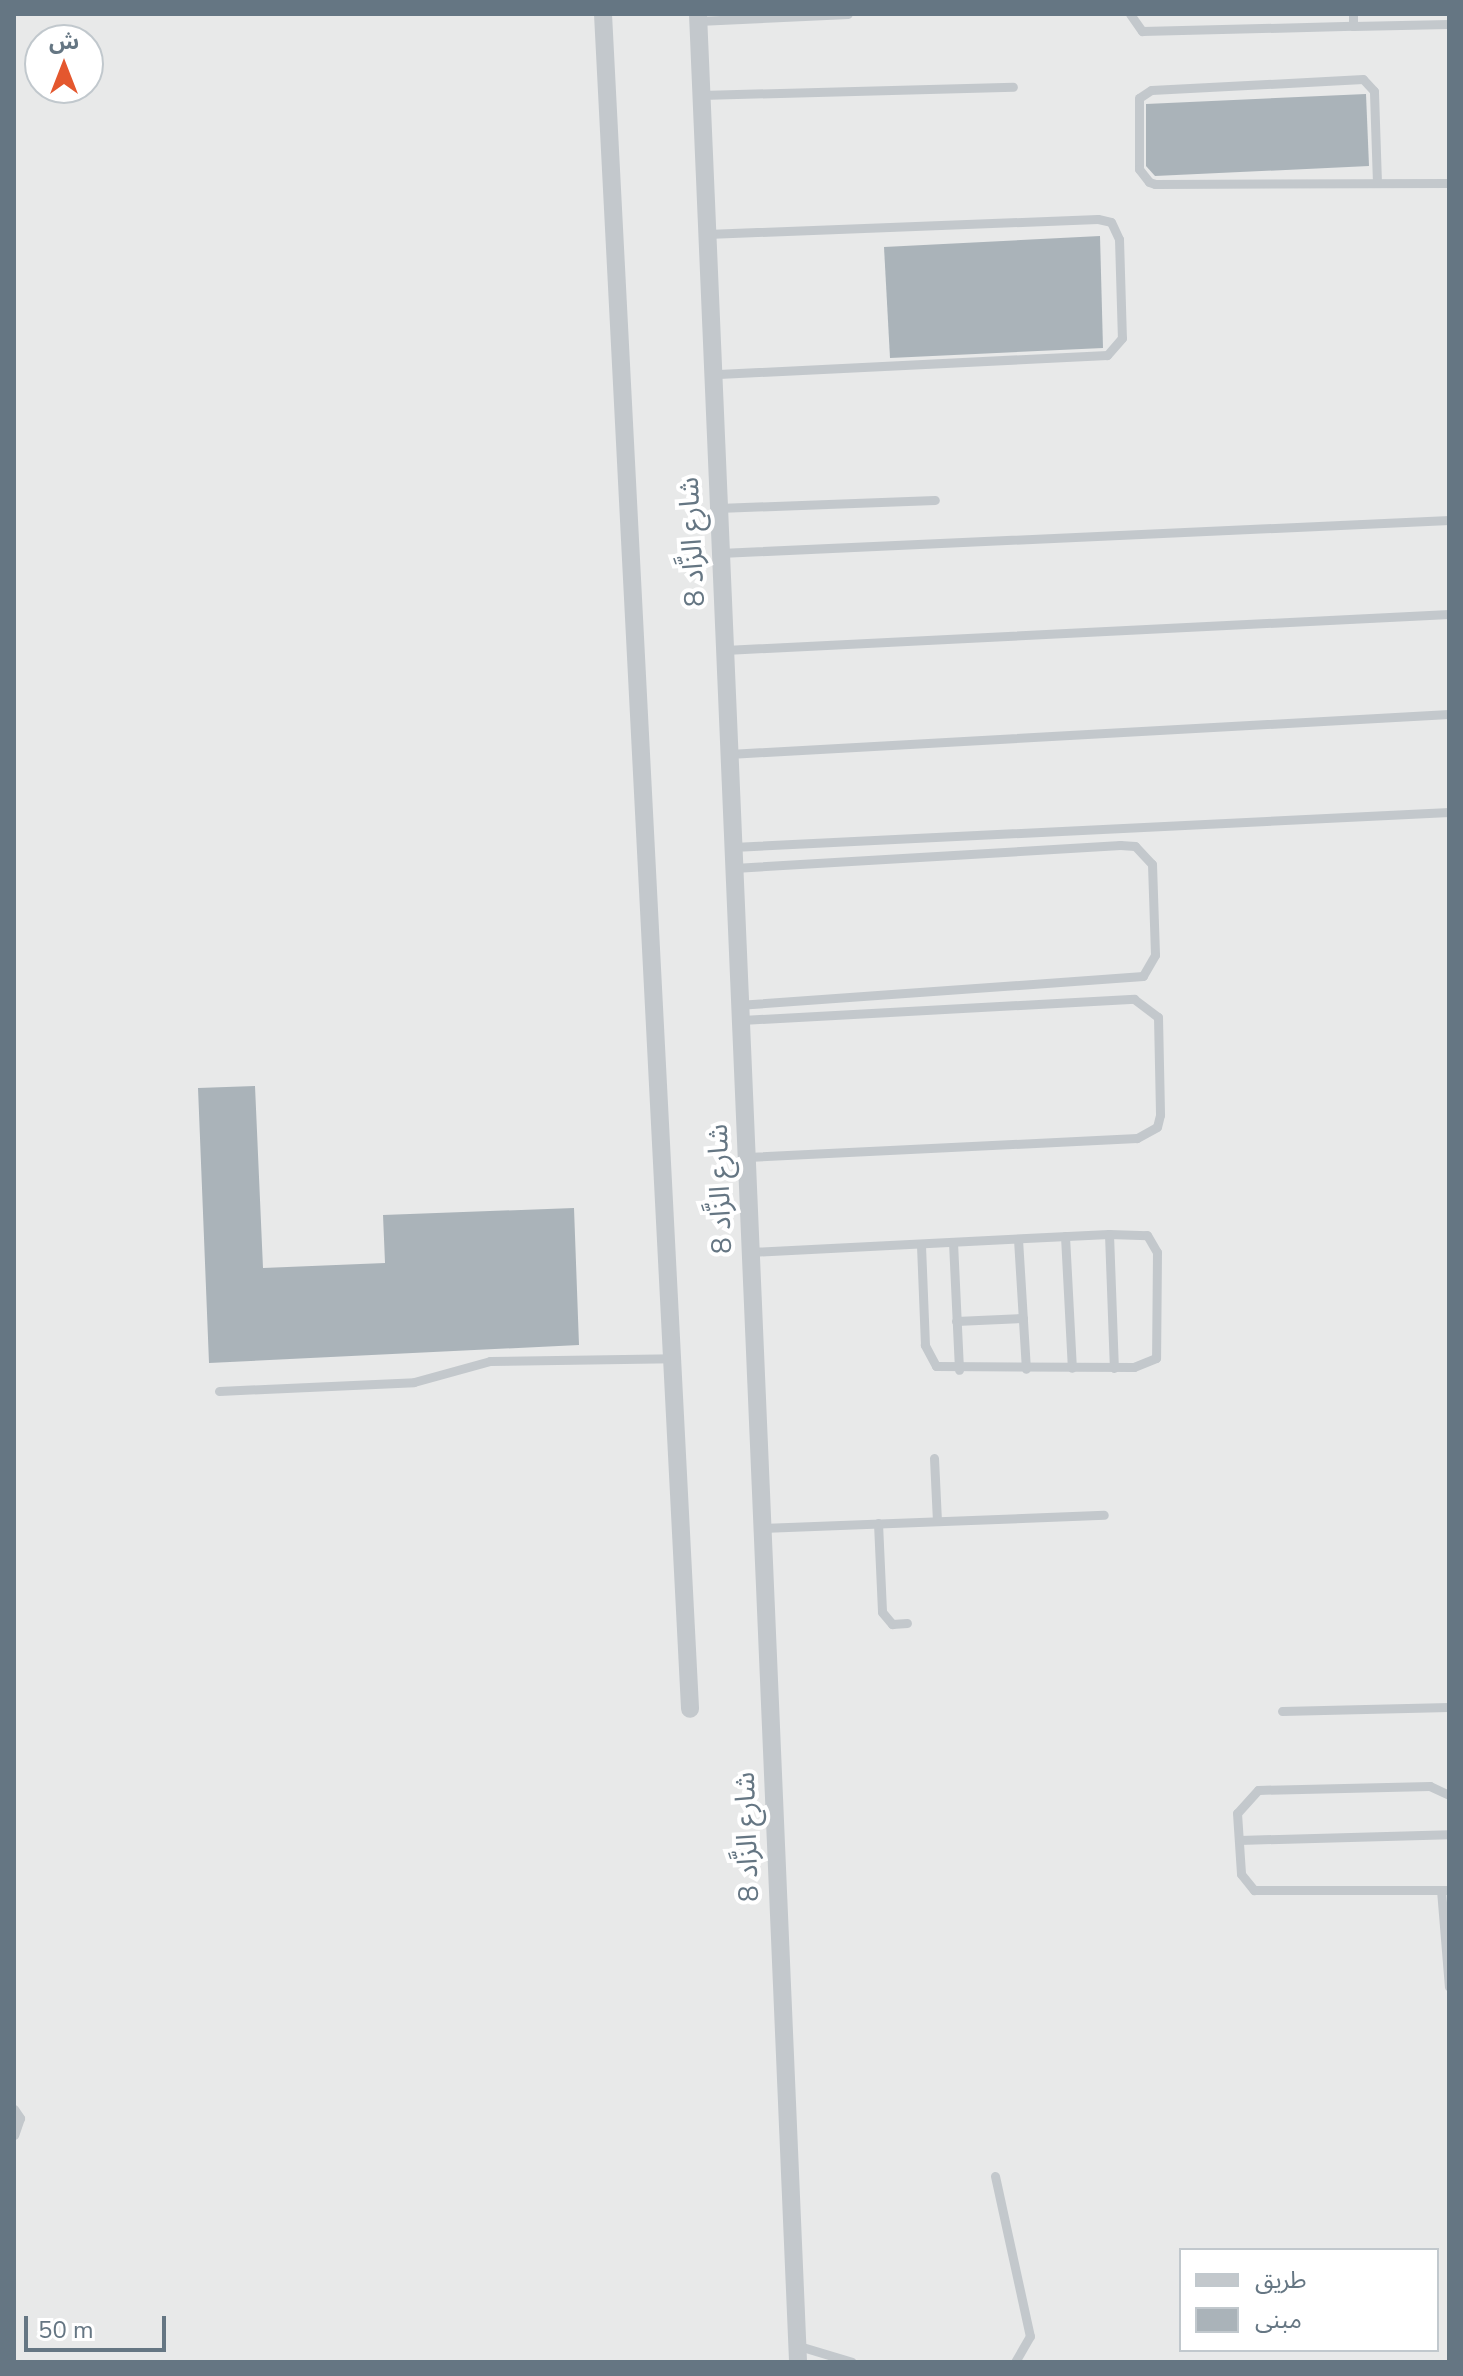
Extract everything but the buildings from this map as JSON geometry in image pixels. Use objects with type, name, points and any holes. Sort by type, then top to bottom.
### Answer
[{"type":"street","name":"شارع الزَّاد 8","points":[[603,14],[690,1709]]},
{"type":"street","name":"شارع الزَّاد 8","points":[[698,17],[797,2354]]},
{"type":"lane","points":[[698,17],[848,14]]},
{"type":"lane","points":[[1130,14],[1142,31],[1449,24]]},
{"type":"lane","points":[[1353,14],[1353,26]]},
{"type":"lane","points":[[1377,183],[1374,91],[1363,79],[1151,90],[1139,98],[1139,169],[1149,182],[1377,183],[1449,183]]},
{"type":"lane","points":[[701,95],[1013,87]]},
{"type":"lane","points":[[707,234],[1098,219],[1115,227],[1119,239],[1122,338],[1107,355],[713,374]]},
{"type":"lane","points":[[718,508],[935,500]]},
{"type":"lane","points":[[720,553],[1449,520]]},
{"type":"lane","points":[[725,650],[1449,614]]},
{"type":"lane","points":[[729,754],[1449,714]]},
{"type":"lane","points":[[733,847],[1449,812]]},
{"type":"lane","points":[[734,868],[1120,845],[1135,846],[1152,864],[1155,955],[1143,976],[741,1012]]},
{"type":"lane","points":[[741,1012],[1134,999],[1158,1017],[1160,1115],[1157,1127],[1137,1138],[747,1157]]},
{"type":"lane","points":[[751,1252],[1109,1234],[1147,1235],[1157,1252],[1156,1358],[1114,1368],[959,1370],[927,1356],[921,1244]]},
{"type":"lane","points":[[1109,1234],[1114,1368]]},
{"type":"lane","points":[[1065,1236],[1072,1368]]},
{"type":"lane","points":[[1018,1239],[1026,1369]]},
{"type":"lane","points":[[953,1242],[959,1370]]},
{"type":"lane","points":[[956,1321],[1023,1318]]},
{"type":"lane","points":[[219,1391],[414,1382],[490,1361],[673,1358]]},
{"type":"lane","points":[[934,1458],[937,1521]]},
{"type":"lane","points":[[762,1528],[1104,1515]]},
{"type":"lane","points":[[878,1523],[884,1619],[907,1623]]},
{"type":"lane","points":[[1282,1711],[1449,1707]]},
{"type":"lane","points":[[1449,1795],[1430,1786],[1258,1790],[1237,1813],[1245,1884],[1267,1894],[1445,1890],[1449,1987]]},
{"type":"lane","points":[[1239,1840],[1449,1834]]},
{"type":"lane","points":[[14,2109],[20,2126],[14,2135]]},
{"type":"lane","points":[[995,2176],[1030,2336],[1015,2362]]},
{"type":"lane","points":[[797,2354],[852,2362]]},
{"type":"shaded area","points":[[14,14],[1449,14],[1449,2362],[14,2362]]}]
